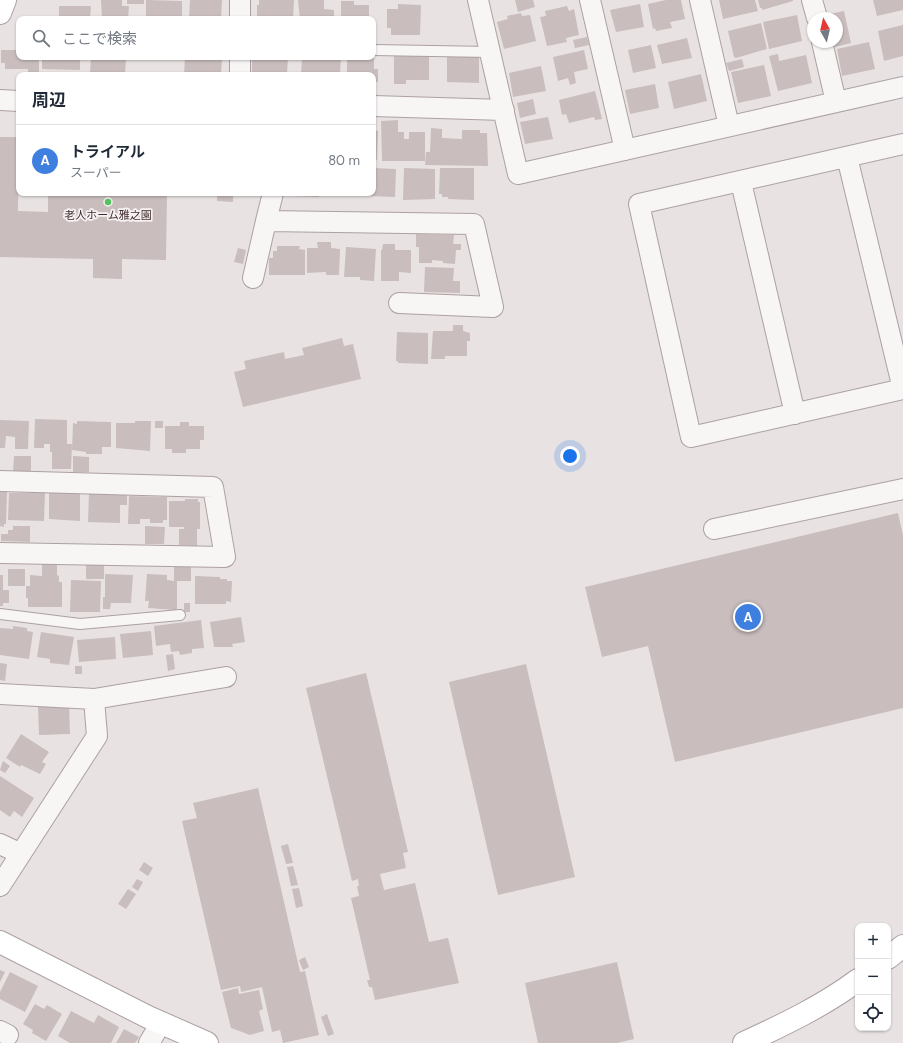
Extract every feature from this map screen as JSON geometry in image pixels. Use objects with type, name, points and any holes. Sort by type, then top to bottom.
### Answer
[{"type":"street","points":[[0,13],[5,0]]},
{"type":"street","points":[[240,0],[240,16]]},
{"type":"street","points":[[478,0],[518,174],[903,87]]},
{"type":"street","points":[[590,0],[625,150]]},
{"type":"street","points":[[700,0],[729,126]]},
{"type":"street","points":[[812,0],[815,12]]},
{"type":"street","points":[[823,48],[836,102]]},
{"type":"street","points":[[240,60],[240,72]]},
{"type":"street","points":[[0,100],[16,101]]},
{"type":"street","points":[[376,106],[504,110]]},
{"type":"street","points":[[847,157],[903,389],[691,437],[639,204],[903,144]]},
{"type":"street","points":[[741,182],[795,414]]},
{"type":"street","points":[[253,278],[272,196]]},
{"type":"street","points":[[266,221],[474,224],[493,307],[399,303]]},
{"type":"street","points":[[0,480],[213,487],[225,557],[0,553]]},
{"type":"street","points":[[714,529],[903,489]]},
{"type":"street","points":[[0,694],[94,699],[226,677]]},
{"type":"street","points":[[0,886],[97,736],[94,699]]},
{"type":"street","points":[[0,844],[21,854]]},
{"type":"street","points":[[0,942],[161,1023],[207,1043]]},
{"type":"street","points":[[891,956],[903,946]]},
{"type":"street","points":[[744,1043],[821,1004],[855,982]]},
{"type":"street","points":[[149,1043],[161,1023]]},
{"type":"lane","points":[[376,50],[491,52]]},
{"type":"lane","points":[[0,614],[80,624],[180,615]]},
{"type":"building","points":[[101,0],[122,0],[122,6],[129,6],[128,16],[102,16]]},
{"type":"building","points":[[127,0],[144,0],[144,4],[127,4]]},
{"type":"building","points":[[146,0],[182,1],[182,16],[146,16]]},
{"type":"building","points":[[190,0],[222,0],[221,16],[189,16]]},
{"type":"building","points":[[259,0],[294,0],[293,16],[257,16],[257,5],[259,5]]},
{"type":"building","points":[[298,0],[324,0],[324,9],[334,10],[334,16],[300,16]]},
{"type":"building","points":[[515,0],[533,0],[535,7],[518,12]]},
{"type":"building","points":[[666,0],[681,0],[685,19],[670,22],[672,28],[656,31],[655,28],[653,29],[648,4]]},
{"type":"building","points":[[719,0],[755,0],[758,11],[723,19]]},
{"type":"building","points":[[758,0],[793,0],[793,1],[762,10]]},
{"type":"building","points":[[873,0],[903,0],[903,10],[877,16]]},
{"type":"building","points":[[341,1],[354,1],[354,5],[369,5],[369,16],[341,16]]},
{"type":"building","points":[[398,4],[421,5],[420,35],[391,35],[391,28],[387,28],[387,9],[398,9]]},
{"type":"building","points":[[640,4],[644,27],[616,32],[610,10]]},
{"type":"building","points":[[59,6],[91,6],[90,16],[59,16]]},
{"type":"building","points":[[567,6],[569,11],[574,9],[579,35],[566,38],[567,42],[547,46],[540,17],[546,16],[545,11]]},
{"type":"building","points":[[844,11],[851,43],[843,45],[843,12],[839,12]]},
{"type":"building","points":[[521,13],[522,16],[530,15],[536,41],[504,49],[497,22],[508,19],[507,16]]},
{"type":"building","points":[[797,15],[802,41],[769,49],[763,22]]},
{"type":"building","points":[[761,23],[767,49],[736,58],[734,57],[728,31]]},
{"type":"building","points":[[903,25],[903,56],[884,61],[878,31]]},
{"type":"building","points":[[587,37],[589,45],[575,48],[573,40]]},
{"type":"building","points":[[687,38],[692,58],[662,64],[657,45]]},
{"type":"building","points":[[869,42],[875,69],[842,76],[837,49]]},
{"type":"building","points":[[651,45],[656,68],[633,73],[628,50]]},
{"type":"building","points":[[1,50],[16,50],[16,60],[39,60],[39,72],[28,72],[28,69],[5,69],[5,63],[1,63]]},
{"type":"building","points":[[584,50],[588,69],[574,72],[576,83],[570,85],[568,78],[558,81],[553,57]]},
{"type":"building","points":[[778,54],[779,61],[806,55],[812,83],[778,91],[769,56]]},
{"type":"building","points":[[394,56],[429,56],[429,80],[406,80],[406,84],[394,84]]},
{"type":"building","points":[[447,57],[479,57],[479,83],[447,82]]},
{"type":"building","points":[[742,59],[744,67],[729,71],[726,63]]},
{"type":"building","points":[[42,60],[80,60],[80,70],[42,69]]},
{"type":"building","points":[[91,60],[126,60],[125,72],[90,72]]},
{"type":"building","points":[[185,60],[222,60],[221,72],[184,72]]},
{"type":"building","points":[[252,60],[288,60],[287,72],[252,72]]},
{"type":"building","points":[[302,60],[341,60],[340,72],[301,72]]},
{"type":"building","points":[[347,60],[374,60],[374,69],[378,69],[378,82],[376,82],[376,72],[347,72]]},
{"type":"building","points":[[764,65],[771,96],[738,103],[731,72]]},
{"type":"building","points":[[541,66],[546,91],[513,97],[509,73]]},
{"type":"building","points":[[701,74],[707,101],[674,109],[668,82]]},
{"type":"building","points":[[655,84],[659,108],[630,114],[625,90]]},
{"type":"building","points":[[595,91],[602,119],[595,120],[594,117],[569,123],[566,114],[562,115],[559,100]]},
{"type":"building","points":[[533,99],[536,114],[520,118],[517,103]]},
{"type":"building","points":[[548,117],[553,139],[525,144],[520,122]]},
{"type":"building","points":[[398,120],[398,132],[404,132],[404,139],[409,139],[409,132],[425,132],[425,161],[382,161],[381,121]]},
{"type":"building","points":[[431,128],[442,129],[442,138],[462,139],[462,130],[480,130],[480,133],[487,133],[488,166],[425,165],[426,152],[430,152]]},
{"type":"building","points":[[376,131],[378,131],[376,160]]},
{"type":"building","name":"老人ホーム雅之園","points":[[0,137],[16,137],[16,196],[18,196],[18,211],[48,212],[48,196],[167,196],[166,260],[122,259],[122,279],[93,278],[93,259],[0,257]]},
{"type":"building","points":[[376,168],[396,169],[395,197],[366,196],[376,196]]},
{"type":"building","points":[[404,168],[435,169],[435,199],[403,200]]},
{"type":"building","points":[[440,168],[474,168],[474,200],[448,199],[448,197],[442,197],[442,194],[439,194]]},
{"type":"building","points":[[217,196],[233,196],[233,202],[217,201]]},
{"type":"building","points":[[290,196],[319,196],[319,197]]},
{"type":"building","points":[[416,234],[454,235],[453,244],[461,244],[461,250],[456,250],[455,264],[432,260],[432,263],[419,263],[419,247],[416,247]]},
{"type":"building","points":[[317,242],[331,242],[331,248],[340,249],[339,275],[326,275],[326,272],[307,273],[307,248],[318,248]]},
{"type":"building","points":[[383,244],[395,244],[395,250],[411,250],[411,273],[399,272],[399,281],[381,281],[381,250]]},
{"type":"building","points":[[277,246],[300,246],[299,249],[305,250],[305,275],[269,275],[269,258],[273,258],[273,251],[277,251]]},
{"type":"building","points":[[346,247],[376,249],[374,281],[360,280],[360,277],[344,277]]},
{"type":"building","points":[[238,248],[246,250],[243,264],[234,262]]},
{"type":"building","points":[[425,267],[454,268],[453,281],[460,281],[460,293],[424,292]]},
{"type":"building","points":[[453,325],[463,325],[463,331],[470,333],[470,341],[467,341],[467,356],[445,356],[445,359],[431,359],[433,331],[453,331]]},
{"type":"building","points":[[397,332],[428,333],[428,364],[398,363],[398,361],[396,361]]},
{"type":"building","points":[[342,338],[344,346],[353,344],[361,379],[243,407],[234,372],[246,369],[244,361],[284,352],[285,359],[304,355],[302,348]]},
{"type":"building","points":[[35,419],[67,420],[67,444],[72,444],[71,469],[52,469],[52,452],[50,452],[50,444],[44,444],[44,448],[34,448]]},
{"type":"building","points":[[0,420],[29,421],[28,449],[15,449],[15,437],[6,436],[5,448],[0,448]]},
{"type":"building","points":[[77,421],[111,422],[111,447],[102,447],[102,454],[86,454],[86,452],[72,450],[73,423],[77,424]]},
{"type":"building","points":[[135,421],[151,421],[150,451],[116,448],[116,423],[135,423]]},
{"type":"building","points":[[155,421],[163,421],[163,428],[155,428]]},
{"type":"building","points":[[180,422],[189,422],[189,426],[204,426],[204,440],[200,440],[200,449],[186,449],[186,453],[172,453],[172,449],[165,449],[165,426],[180,426]]},
{"type":"building","points":[[14,456],[31,456],[31,472],[13,472]]},
{"type":"building","points":[[73,456],[89,457],[89,472],[73,472]]},
{"type":"building","points":[[0,492],[7,492],[6,524],[4,524],[4,527],[0,526]]},
{"type":"building","points":[[9,493],[45,493],[44,521],[8,520]]},
{"type":"building","points":[[49,493],[80,493],[80,521],[49,519]]},
{"type":"building","points":[[89,493],[127,495],[127,505],[120,505],[120,523],[88,522]]},
{"type":"building","points":[[129,496],[167,497],[167,520],[163,520],[163,523],[150,523],[150,519],[140,519],[140,524],[128,524]]},
{"type":"building","points":[[185,499],[198,499],[198,502],[200,502],[200,529],[197,529],[197,546],[179,545],[179,529],[184,529],[184,527],[169,527],[169,501],[185,501]]},
{"type":"building","points":[[898,513],[903,535],[903,708],[675,762],[648,646],[602,657],[585,587]]},
{"type":"building","points":[[13,526],[30,526],[30,542],[1,541],[1,534],[8,534],[8,530],[13,530]]},
{"type":"building","points":[[145,526],[165,527],[164,544],[145,544]]},
{"type":"building","points":[[42,563],[57,563],[57,575],[59,576],[59,582],[62,582],[62,607],[28,607],[26,586],[30,586],[30,575],[42,576]]},
{"type":"building","points":[[86,564],[104,564],[104,579],[86,579]]},
{"type":"building","points":[[174,566],[191,566],[191,581],[177,581],[177,609],[148,608],[149,601],[145,601],[147,574],[167,575],[167,580],[174,581]]},
{"type":"building","points":[[8,569],[25,569],[25,586],[8,586]]},
{"type":"building","points":[[105,574],[133,575],[131,603],[111,603],[110,609],[103,609],[103,597],[105,597]]},
{"type":"building","points":[[0,575],[3,575],[3,590],[9,590],[9,603],[3,603],[3,606],[0,606]]},
{"type":"building","points":[[195,576],[220,577],[220,579],[232,581],[231,602],[226,601],[226,604],[195,604]]},
{"type":"building","points":[[71,580],[101,581],[100,612],[70,612]]},
{"type":"building","points":[[184,603],[190,603],[190,612],[184,612]]},
{"type":"building","points":[[241,617],[245,642],[232,644],[233,647],[214,647],[210,622]]},
{"type":"building","points":[[201,620],[204,648],[192,649],[192,653],[180,655],[179,651],[171,652],[170,644],[156,646],[154,626]]},
{"type":"building","points":[[13,626],[27,628],[27,631],[33,632],[29,659],[0,655],[0,628],[13,629]]},
{"type":"building","points":[[151,631],[153,655],[123,658],[120,634]]},
{"type":"building","points":[[41,632],[74,637],[69,665],[50,663],[50,659],[37,657]]},
{"type":"building","points":[[115,637],[116,659],[79,662],[77,640]]},
{"type":"building","points":[[173,654],[175,669],[168,671],[166,655]]},
{"type":"building","points":[[0,663],[7,664],[5,681],[0,680]]},
{"type":"building","points":[[526,664],[575,877],[498,895],[449,682]]},
{"type":"building","points":[[75,666],[82,666],[82,674],[75,674]]},
{"type":"building","points":[[366,673],[408,852],[403,853],[406,868],[380,874],[384,890],[415,883],[429,942],[448,938],[459,983],[375,1000],[372,987],[369,987],[367,980],[370,980],[351,898],[359,896],[357,886],[359,886],[358,879],[352,881],[306,688]]},
{"type":"building","points":[[69,704],[70,734],[39,735],[38,706]]},
{"type":"building","points":[[21,734],[49,752],[42,762],[46,764],[40,774],[21,765],[20,767],[6,758]]},
{"type":"building","points":[[3,761],[10,766],[5,773],[0,770]]},
{"type":"building","points":[[0,776],[34,798],[22,817],[14,811],[10,817],[0,810]]},
{"type":"building","points":[[258,788],[300,972],[305,971],[319,1035],[283,1043],[280,1030],[272,1032],[262,987],[241,992],[240,986],[221,990],[182,821],[197,818],[193,803]]},
{"type":"building","points":[[288,844],[293,863],[286,864],[281,846]]},
{"type":"building","points":[[144,862],[153,868],[148,876],[139,870]]},
{"type":"building","points":[[293,866],[298,885],[291,886],[287,867]]},
{"type":"building","points":[[137,879],[143,882],[138,891],[132,887]]},
{"type":"building","points":[[299,888],[303,906],[296,908],[292,889]]},
{"type":"building","points":[[128,889],[136,894],[126,909],[118,904]]},
{"type":"building","points":[[305,957],[309,967],[303,970],[299,960]]},
{"type":"building","points":[[617,962],[634,1039],[617,1043],[538,1043],[525,983]]},
{"type":"building","points":[[0,970],[5,972],[0,982]]},
{"type":"building","points":[[10,972],[38,986],[25,1012],[0,999],[0,992]]},
{"type":"building","points":[[238,988],[239,994],[259,990],[263,1009],[259,1011],[264,1031],[250,1035],[231,1028],[222,992]]},
{"type":"building","points":[[35,1004],[44,1009],[47,1005],[62,1014],[46,1041],[32,1033],[33,1030],[23,1024]]},
{"type":"building","points":[[71,1011],[94,1023],[98,1015],[119,1027],[111,1043],[70,1043],[58,1036]]},
{"type":"building","points":[[327,1014],[334,1034],[328,1036],[321,1017]]},
{"type":"building","points":[[124,1029],[139,1037],[135,1043],[116,1043]]},
{"type":"place","name":"老人ホーム雅之園","points":[[108,202]]},
{"type":"place","name":"トライアル","points":[[748,617]]}]
